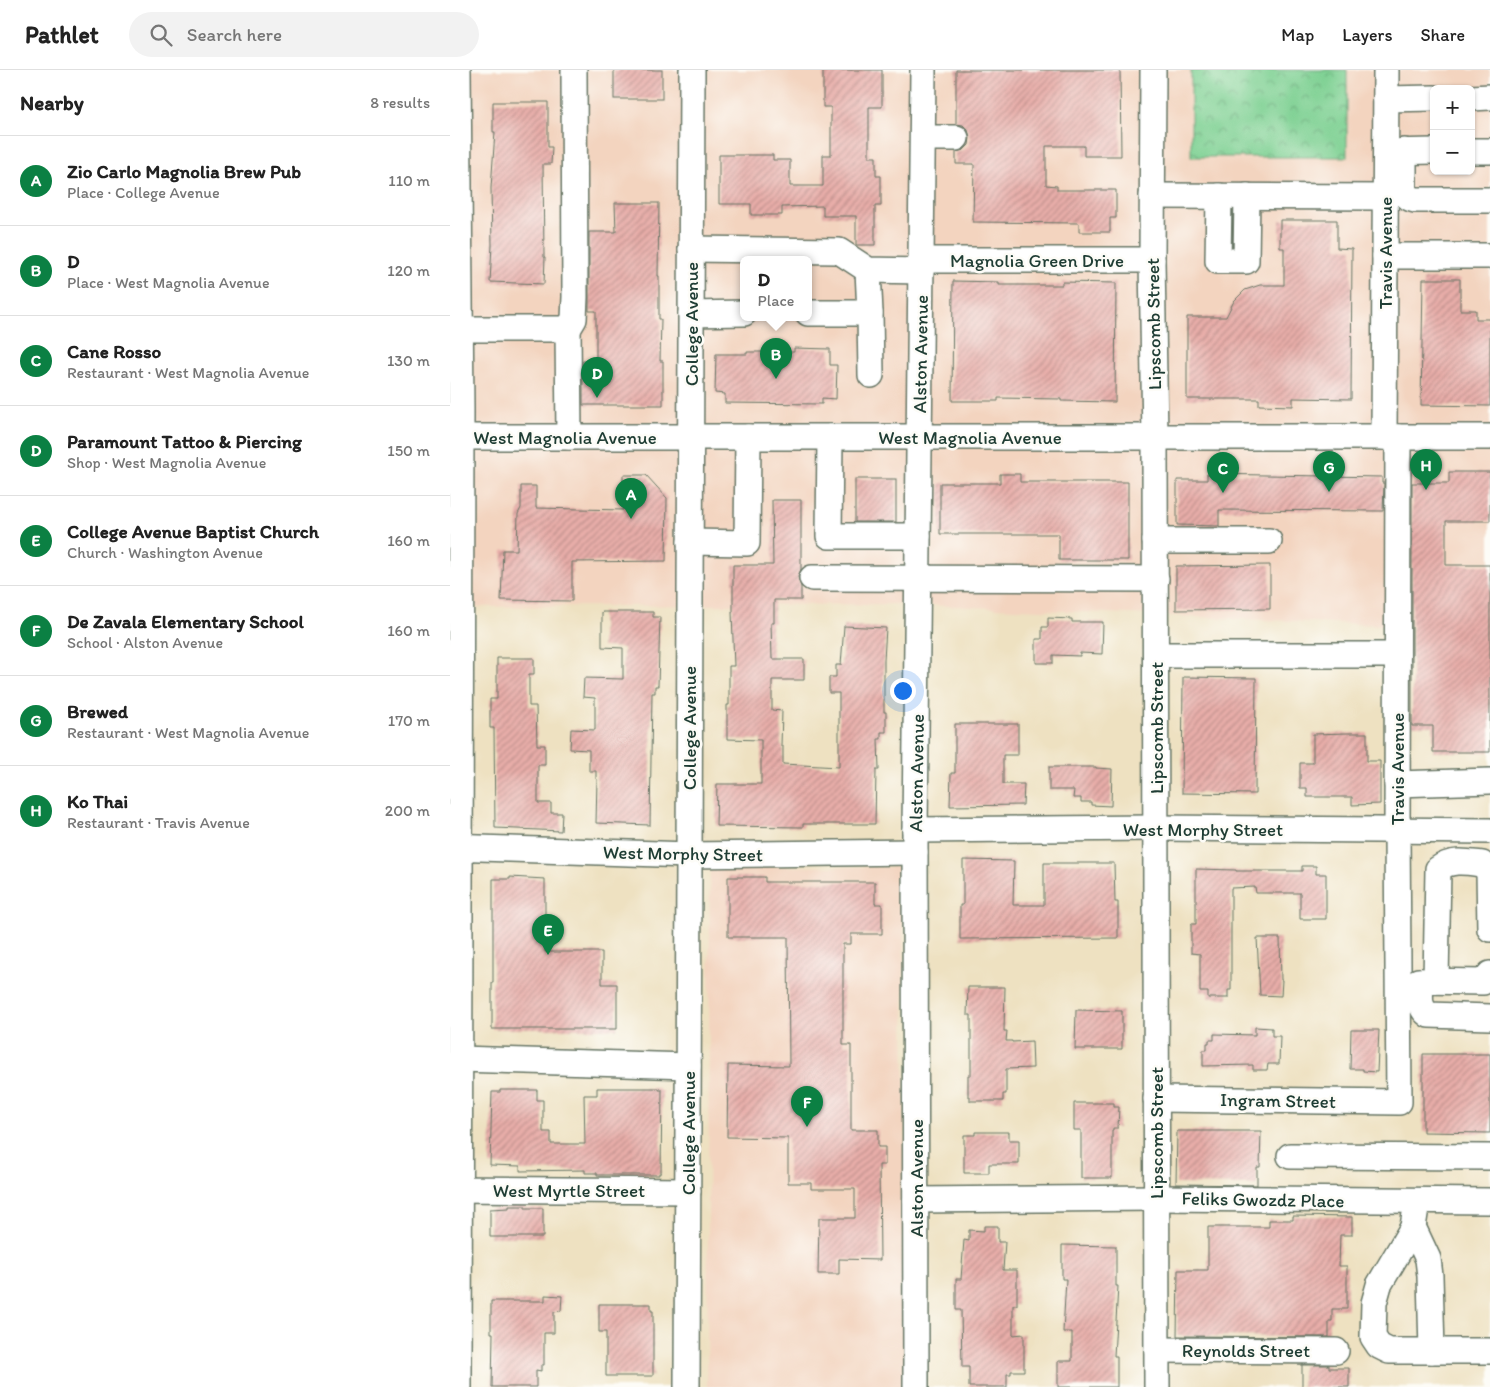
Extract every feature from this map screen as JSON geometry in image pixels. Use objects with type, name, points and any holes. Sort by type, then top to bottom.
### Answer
[{"type":"street","points":[[458,70],[460,329],[455,437],[455,848],[460,1059],[455,1189],[459,1387]]},
{"type":"street","points":[[569,437],[568,329],[574,319],[575,297],[574,70]]},
{"type":"street","name":"College Avenue","points":[[688,1387],[692,70]]},
{"type":"street","name":"Alston Avenue","points":[[916,1387],[916,841],[923,70]]},
{"type":"street","name":"Lipscomb Street","points":[[1153,70],[1152,260],[1156,579],[1157,1387]]},
{"type":"street","name":"Travis Avenue","points":[[1386,70],[1386,99],[1395,151],[1386,197],[1385,256],[1397,648],[1397,830],[1418,981],[1399,1102]]},
{"type":"street","points":[[1386,99],[1430,98]]},
{"type":"street","points":[[1475,98],[1490,98]]},
{"type":"street","points":[[923,138],[956,138]]},
{"type":"street","points":[[1430,151],[1395,151],[1405,195],[1415,200],[1490,200]]},
{"type":"street","points":[[1475,151],[1490,151]]},
{"type":"street","points":[[1152,196],[1386,197]]},
{"type":"street","points":[[1219,196],[1218,261],[1246,261],[1247,196]]},
{"type":"street","points":[[691,249],[839,251],[868,270],[871,375]]},
{"type":"street","points":[[1385,256],[1490,256]]},
{"type":"street","name":"Magnolia Green Drive","points":[[868,270],[921,266],[1152,260]]},
{"type":"street","points":[[691,314],[740,313]]},
{"type":"street","points":[[812,313],[870,313]]},
{"type":"street","points":[[460,329],[568,329]]},
{"type":"street","name":"West Magnolia Avenue","points":[[455,437],[1490,436]]},
{"type":"street","points":[[690,542],[747,543],[748,437]]},
{"type":"street","points":[[830,437],[829,536],[918,536]]},
{"type":"street","points":[[1155,541],[1269,541]]},
{"type":"street","points":[[812,578],[1156,579]]},
{"type":"street","points":[[1156,647],[1397,648]]},
{"type":"street","points":[[1397,784],[1490,781]]},
{"type":"street","name":"West Morphy Street","points":[[455,848],[689,855],[1156,828],[1490,831]]},
{"type":"street","points":[[1490,929],[1489,872],[1482,864],[1463,862],[1445,864],[1438,869],[1418,981],[1423,1011],[1429,1015],[1490,1017]]},
{"type":"street","points":[[1418,981],[1483,982],[1490,974]]},
{"type":"street","points":[[460,1059],[688,1066]]},
{"type":"street","name":"Ingram Street","points":[[1156,1099],[1399,1102]]},
{"type":"street","points":[[1290,1156],[1490,1157]]},
{"type":"street","name":"West Myrtle Street","points":[[455,1189],[688,1191]]},
{"type":"street","name":"Feliks Gwozdz Place","points":[[916,1200],[1157,1198],[1490,1201]]},
{"type":"street","points":[[1418,1201],[1414,1227],[1379,1285],[1374,1303],[1373,1338],[1379,1346],[1389,1351],[1490,1351]]},
{"type":"street","points":[[1414,1227],[1428,1260],[1432,1351]]},
{"type":"street","name":"Reynolds Street","points":[[1157,1350],[1336,1351]]},
{"type":"shaded area","points":[[450,70],[1490,70],[1490,630],[905,604],[450,607]]},
{"type":"shaded area","points":[[710,866],[903,867],[907,1387],[707,1387]]},
{"type":"green space","points":[[1191,70],[1347,70],[1347,157],[1191,157]]},
{"type":"building","points":[[614,70],[662,70],[662,99],[614,99]]},
{"type":"building","points":[[823,70],[882,70],[882,107],[869,107],[869,157],[876,157],[876,176],[881,176],[881,206],[875,206],[875,245],[856,245],[856,216],[823,216],[823,206],[782,207],[782,215],[751,215],[751,204],[719,204],[719,155],[773,155],[773,160],[790,160],[790,186],[823,186],[823,155],[831,155],[831,107],[823,107]]},
{"type":"building","points":[[956,70],[1120,70],[1121,156],[1084,156],[1084,146],[1046,146],[1046,185],[1057,186],[1057,190],[1116,190],[1116,218],[1110,218],[1110,232],[1079,232],[1079,223],[973,222],[974,164],[956,164],[956,152],[964,150],[969,145],[970,138],[968,130],[963,125],[956,124]]},
{"type":"building","points":[[493,102],[548,102],[548,147],[552,147],[551,164],[543,164],[544,284],[490,282],[492,245],[491,188],[495,132],[493,132]]},
{"type":"building","points":[[615,203],[659,203],[658,276],[659,319],[661,319],[660,361],[663,361],[663,405],[583,405],[583,361],[596,361],[596,311],[589,311],[589,232],[616,232]]},
{"type":"building","points":[[1280,220],[1337,220],[1337,248],[1352,249],[1351,399],[1293,398],[1293,406],[1259,405],[1259,399],[1187,399],[1187,317],[1226,317],[1234,301],[1245,290],[1260,285],[1284,285],[1284,248],[1280,248]]},
{"type":"building","points":[[1423,279],[1460,279],[1460,310],[1476,310],[1476,319],[1490,319],[1490,406],[1421,405]]},
{"type":"building","points":[[953,281],[999,282],[999,285],[1062,285],[1062,282],[1116,283],[1115,402],[998,398],[998,401],[952,401]]},
{"type":"building","points":[[794,348],[830,349],[830,365],[837,365],[836,399],[822,398],[822,404],[725,403],[725,394],[715,393],[716,354],[794,352]]},
{"type":"building","points":[[1449,472],[1490,472],[1490,521],[1446,521],[1446,565],[1490,565],[1490,752],[1433,752],[1433,726],[1412,726],[1412,483],[1449,483]]},
{"type":"building","points":[[1000,474],[1020,474],[1020,482],[1128,482],[1128,560],[1059,560],[1059,534],[940,534],[940,483],[1000,483]]},
{"type":"building","points":[[1207,474],[1382,477],[1382,483],[1384,483],[1383,511],[1219,510],[1219,526],[1177,525],[1177,480],[1207,480]]},
{"type":"building","points":[[623,475],[646,475],[667,498],[666,561],[572,562],[572,601],[501,600],[503,550],[517,550],[521,486],[536,486],[536,508],[623,510]]},
{"type":"building","points":[[855,479],[896,479],[896,522],[855,522]]},
{"type":"building","points":[[772,500],[801,500],[801,569],[798,577],[801,587],[801,600],[774,600],[774,623],[771,623],[772,659],[804,659],[804,680],[772,680],[772,710],[782,711],[781,746],[783,746],[783,764],[839,767],[839,693],[829,693],[829,677],[836,677],[836,665],[841,665],[844,626],[886,628],[884,712],[886,712],[886,732],[881,732],[881,739],[878,739],[879,770],[876,770],[875,824],[803,824],[803,827],[716,826],[717,784],[761,784],[761,740],[727,739],[727,705],[729,705],[729,666],[734,666],[733,565],[773,565]]},
{"type":"building","points":[[1270,565],[1270,609],[1176,610],[1176,566]]},
{"type":"building","points":[[602,612],[653,612],[653,617],[660,617],[658,686],[655,686],[655,693],[652,693],[650,825],[596,823],[597,779],[596,771],[589,771],[589,750],[570,749],[571,729],[595,730],[595,698],[583,697],[584,678],[623,679],[623,648],[602,647]]},
{"type":"building","points":[[1048,618],[1072,619],[1072,622],[1103,622],[1102,654],[1080,653],[1080,656],[1053,655],[1053,663],[1036,663],[1036,639],[1042,639],[1042,627],[1048,627]]},
{"type":"building","points":[[497,658],[534,658],[534,674],[529,674],[529,706],[536,706],[537,745],[545,745],[545,765],[538,765],[538,803],[551,803],[551,813],[562,813],[561,831],[495,828],[494,728],[490,728],[490,699],[497,699]]},
{"type":"building","points":[[1183,677],[1256,678],[1255,794],[1182,793]]},
{"type":"building","points":[[955,724],[1018,724],[1018,755],[1003,755],[1003,784],[1024,784],[1023,805],[950,806],[951,773],[955,773]]},
{"type":"building","points":[[1367,733],[1367,761],[1380,761],[1380,804],[1352,805],[1352,797],[1307,797],[1307,788],[1300,788],[1300,763],[1313,763],[1313,734]]},
{"type":"building","points":[[1049,767],[1112,769],[1111,806],[1091,805],[1091,802],[1081,802],[1081,798],[1073,798],[1074,790],[1049,790]]},
{"type":"building","points":[[963,860],[1014,861],[1013,905],[1044,905],[1044,863],[1114,863],[1115,902],[1118,902],[1118,938],[960,939],[960,905],[963,905]]},
{"type":"building","points":[[1302,866],[1316,866],[1316,874],[1326,874],[1326,919],[1300,919],[1300,893],[1256,893],[1255,887],[1231,888],[1231,990],[1228,990],[1228,998],[1208,998],[1208,992],[1200,992],[1200,954],[1191,953],[1191,924],[1196,924],[1196,869],[1302,871]]},
{"type":"building","points":[[510,877],[545,879],[545,952],[602,952],[602,984],[617,984],[617,1029],[492,1029],[493,879],[510,879]]},
{"type":"building","points":[[728,877],[765,877],[765,882],[875,882],[875,904],[882,904],[882,934],[851,934],[851,944],[843,944],[843,1045],[851,1045],[851,1130],[878,1130],[878,1147],[885,1147],[885,1165],[879,1165],[880,1260],[839,1259],[839,1274],[818,1274],[819,1218],[855,1218],[855,1189],[811,1189],[811,1183],[788,1183],[788,1138],[727,1137],[728,1065],[789,1066],[788,937],[728,937]]},
{"type":"building","points":[[1257,938],[1280,938],[1281,996],[1260,995]]},
{"type":"building","points":[[968,987],[1005,987],[1004,1031],[1007,1031],[1006,1041],[1032,1041],[1033,1068],[1006,1069],[1006,1094],[1003,1094],[1003,1101],[970,1101],[970,1096],[968,1096],[968,1075],[971,1075],[971,1015],[967,1015]]},
{"type":"building","points":[[1076,1010],[1122,1011],[1122,1049],[1075,1049]]},
{"type":"building","points":[[1255,1027],[1272,1028],[1272,1036],[1280,1036],[1279,1064],[1268,1064],[1267,1070],[1253,1070],[1253,1065],[1203,1066],[1203,1050],[1207,1050],[1209,1040],[1214,1040],[1214,1034],[1255,1035]]},
{"type":"building","points":[[1351,1030],[1379,1030],[1377,1072],[1350,1069]]},
{"type":"building","points":[[1423,1054],[1490,1054],[1490,1133],[1423,1132]]},
{"type":"building","points":[[597,1088],[659,1088],[659,1090],[662,1090],[661,1173],[659,1175],[597,1175],[597,1173],[585,1173],[585,1170],[520,1171],[520,1166],[490,1165],[492,1092],[500,1092],[500,1090],[537,1090],[537,1100],[543,1100],[543,1132],[551,1132],[551,1144],[585,1144],[584,1095],[597,1095]]},
{"type":"building","points":[[1074,1103],[1114,1103],[1114,1107],[1119,1107],[1118,1128],[1113,1128],[1112,1130],[1112,1178],[1081,1178],[1081,1130],[1074,1130]]},
{"type":"building","points":[[1177,1131],[1261,1131],[1260,1167],[1257,1167],[1257,1185],[1176,1184]]},
{"type":"building","points":[[975,1132],[1009,1132],[1009,1140],[1019,1140],[1019,1164],[989,1164],[989,1173],[964,1173],[964,1135],[975,1135]]},
{"type":"building","points":[[509,1206],[543,1208],[543,1237],[490,1237],[490,1209],[509,1208]]},
{"type":"building","points":[[1293,1216],[1352,1217],[1352,1235],[1340,1235],[1339,1266],[1347,1266],[1347,1309],[1332,1309],[1332,1321],[1329,1321],[1329,1337],[1177,1336],[1178,1270],[1208,1270],[1208,1227],[1269,1227],[1269,1220],[1293,1220]]},
{"type":"building","points":[[984,1226],[998,1226],[998,1242],[1005,1242],[1003,1270],[1017,1270],[1017,1305],[1013,1305],[1013,1335],[1024,1334],[1024,1371],[1011,1371],[1011,1374],[1007,1374],[1007,1387],[969,1387],[969,1367],[962,1367],[961,1310],[956,1310],[956,1279],[961,1279],[964,1240],[969,1241],[969,1230],[984,1231]]},
{"type":"building","points":[[1062,1245],[1116,1246],[1116,1286],[1118,1286],[1114,1356],[1117,1356],[1117,1387],[1058,1387],[1058,1361],[1072,1361],[1072,1332],[1063,1332],[1066,1279],[1062,1279]]},
{"type":"building","points":[[545,1295],[562,1296],[561,1311],[554,1312],[554,1333],[544,1333],[544,1365],[541,1365],[541,1371],[536,1370],[536,1387],[492,1387],[493,1333],[491,1333],[491,1301],[545,1301]]},
{"type":"building","points":[[599,1304],[651,1304],[651,1311],[653,1311],[653,1376],[606,1376],[606,1332],[599,1332]]},
{"type":"building","points":[[1302,1365],[1329,1365],[1329,1368],[1349,1368],[1349,1387],[1302,1387]]},
{"type":"place","name":"D","points":[[776,379]]},
{"type":"place","name":"Paramount Tattoo & Piercing","points":[[597,398]]},
{"type":"place","name":"Ko Thai","points":[[1426,490]]},
{"type":"place","name":"Brewed","points":[[1329,492]]},
{"type":"place","name":"Cane Rosso","points":[[1223,493]]},
{"type":"place","name":"Zio Carlo Magnolia Brew Pub","points":[[631,519]]},
{"type":"place","name":"College Avenue Baptist Church","points":[[548,955]]},
{"type":"place","name":"De Zavala Elementary School","points":[[807,1127]]}]
